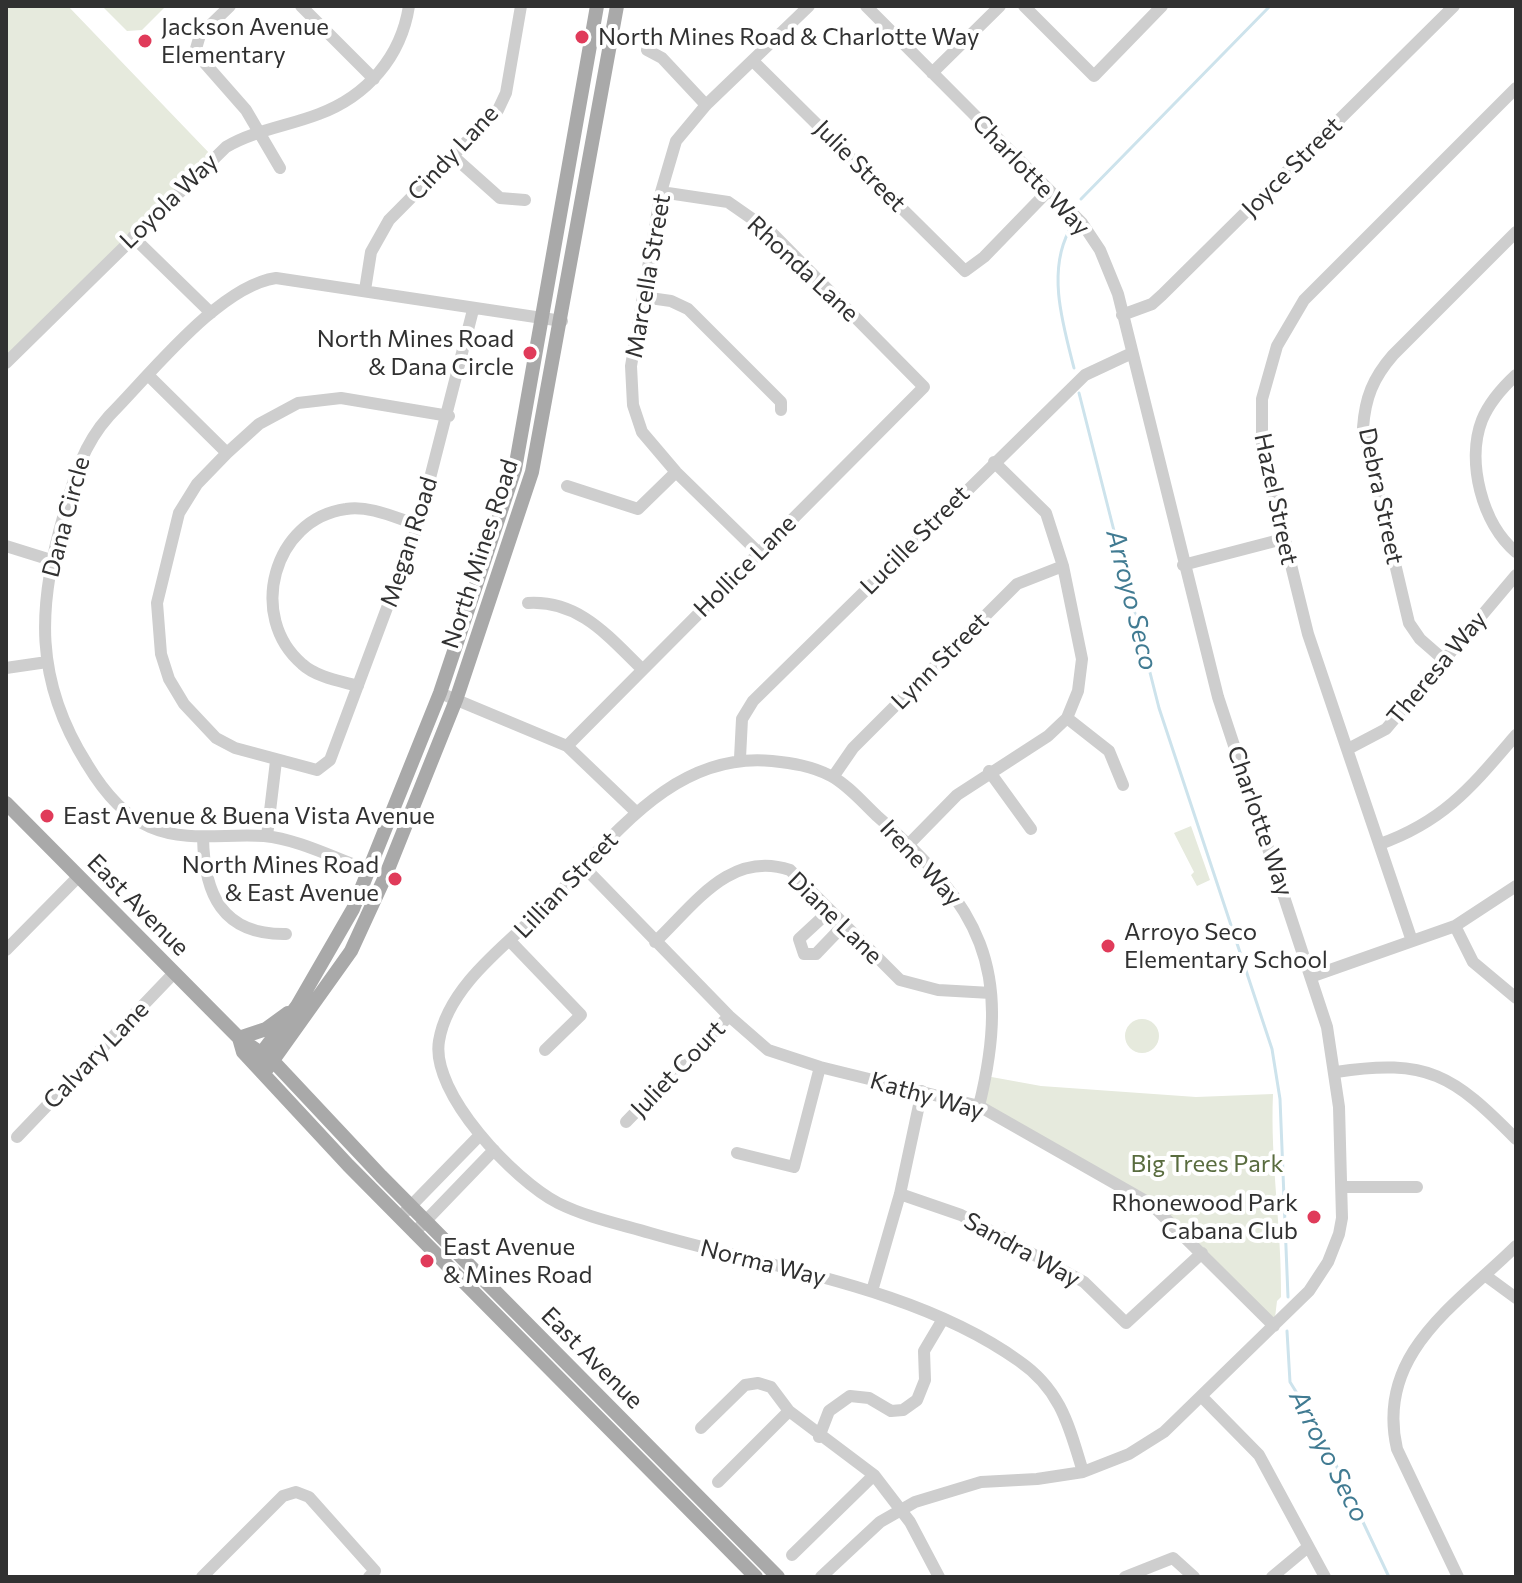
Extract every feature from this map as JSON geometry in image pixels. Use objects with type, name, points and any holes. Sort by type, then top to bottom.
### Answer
[{"type":"main road","name":"North Mines Road","points":[[264,1063],[353,909],[440,693],[515,469],[597,6]]},
{"type":"main road","name":"North Mines Road","points":[[264,1063],[348,955],[385,877],[456,700],[532,472],[562,321],[617,6]]},
{"type":"main road","name":"East Avenue","points":[[6,803],[239,1038],[243,1052],[264,1063],[411,1206],[778,1577]]},
{"type":"main road","points":[[348,955],[348,940],[373,885],[368,870]]},
{"type":"main road","points":[[239,1038],[266,1029],[297,1006]]},
{"type":"main road","name":"East Avenue","points":[[264,1063],[399,1218],[756,1577]]},
{"type":"street","points":[[230,6],[200,35],[195,52],[237,99],[280,168]]},
{"type":"street","points":[[301,6],[374,79]]},
{"type":"street","name":"Loyola Way","points":[[6,363],[213,157],[240,138],[341,104],[374,79],[400,41],[409,6]]},
{"type":"street","name":"Cindy Lane","points":[[365,290],[378,236],[389,220],[498,110],[506,93],[521,6]]},
{"type":"street","name":"Marcella Street","points":[[759,553],[676,472],[642,432],[633,405],[631,366],[661,192],[676,141],[706,105],[809,6]]},
{"type":"street","name":"Charlotte Way","points":[[821,1577],[859,1539],[900,1510],[958,1487],[1083,1472],[1148,1443],[1203,1398],[1293,1308],[1319,1276],[1334,1248],[1342,1218],[1336,1072],[1313,976],[1218,697],[1122,315],[1100,250],[1069,209],[866,6]]},
{"type":"street","points":[[932,73],[1000,6]]},
{"type":"street","points":[[1024,6],[1094,76],[1162,6]]},
{"type":"street","name":"Joyce Street","points":[[1122,315],[1152,304],[1162,295],[1454,6]]},
{"type":"street","points":[[647,50],[662,58],[706,105]]},
{"type":"street","name":"Julie Street","points":[[754,62],[965,271],[984,257],[1049,190]]},
{"type":"street","name":"Hazel Street","points":[[1412,941],[1322,681],[1283,539],[1259,422],[1269,369],[1289,321],[1324,279],[1516,88]]},
{"type":"street","points":[[453,156],[500,198],[525,200]]},
{"type":"street","name":"Rhonda Lane","points":[[661,192],[728,202],[771,232],[924,387]]},
{"type":"street","name":"Debra Street","points":[[1444,660],[1420,639],[1409,623],[1363,428],[1364,410],[1378,372],[1516,232]]},
{"type":"street","points":[[133,237],[211,313]]},
{"type":"street","name":"Dana Circle","points":[[368,870],[267,836],[203,837],[150,827],[112,799],[75,745],[60,714],[47,662],[43,615],[51,560],[84,448],[93,434],[211,313],[245,286],[267,279],[365,290],[473,310],[562,321]]},
{"type":"street","points":[[643,297],[671,301],[688,309],[781,402],[781,410]]},
{"type":"street","name":"Megan Road","points":[[276,761],[317,770],[325,767],[418,525],[449,416],[473,310]]},
{"type":"street","name":"Lucille Street","points":[[740,758],[742,719],[753,701],[1085,375],[1132,353]]},
{"type":"street","points":[[1516,375],[1482,420],[1476,462],[1490,520],[1516,552]]},
{"type":"street","points":[[149,376],[227,453]]},
{"type":"street","name":"Hollice Lane","points":[[567,746],[924,387]]},
{"type":"street","points":[[267,836],[276,761],[235,748],[201,725],[169,679],[158,641],[160,581],[179,513],[197,484],[227,453],[276,413],[298,403],[323,398],[449,416]]},
{"type":"street","points":[[909,844],[957,795],[989,771],[1048,736],[1067,718],[1078,691],[1082,659],[1063,566],[1046,513],[994,462]]},
{"type":"street","points":[[567,486],[638,509],[676,472]]},
{"type":"street","points":[[358,686],[305,668],[287,648],[271,612],[278,567],[299,531],[326,514],[362,509],[418,525]]},
{"type":"street","points":[[1183,565],[1283,539]]},
{"type":"street","points":[[6,546],[51,560]]},
{"type":"street","name":"Lynn Street","points":[[833,777],[853,748],[1017,584],[1063,566]]},
{"type":"street","name":"Theresa Way","points":[[1348,749],[1386,729],[1516,575]]},
{"type":"street","points":[[528,603],[551,602],[589,618],[642,669]]},
{"type":"street","points":[[6,668],[47,662]]},
{"type":"street","points":[[440,693],[567,746],[636,812]]},
{"type":"street","points":[[1067,718],[1109,751],[1123,785]]},
{"type":"street","points":[[1380,844],[1410,833],[1456,803],[1516,735]]},
{"type":"street","name":"Irene Way","points":[[740,758],[801,764],[833,777],[909,844],[971,916],[988,967],[991,993],[991,1058],[979,1106]]},
{"type":"street","name":"Lillian Street","points":[[439,1056],[439,1040],[466,985],[636,812],[669,787],[740,758]]},
{"type":"street","points":[[989,771],[1031,829]]},
{"type":"street","points":[[203,837],[203,872],[208,890],[221,908],[235,922],[252,931],[264,935],[286,934]]},
{"type":"street","name":"Diane Lane","points":[[655,942],[722,878],[759,863],[790,870],[836,920],[900,980],[938,990],[991,993]]},
{"type":"street","name":"Kathy Way","points":[[584,867],[729,1016],[768,1050],[820,1067],[979,1106],[1151,1204],[1278,1323]]},
{"type":"street","points":[[6,950],[79,876]]},
{"type":"street","points":[[1313,976],[1455,926],[1516,886]]},
{"type":"street","points":[[1455,926],[1473,962],[1516,998]]},
{"type":"street","points":[[510,941],[581,1015],[545,1050]]},
{"type":"street","name":"Calvary Lane","points":[[17,1137],[174,973]]},
{"type":"street","name":"Juliet Court","points":[[626,1122],[729,1016]]},
{"type":"street","name":"Norma Way","points":[[439,1056],[452,1097],[480,1135],[553,1201],[702,1248],[872,1291],[943,1319],[1021,1362],[1062,1405],[1083,1472]]},
{"type":"street","points":[[1336,1072],[1396,1066],[1443,1078],[1478,1101],[1516,1139]]},
{"type":"street","points":[[737,1153],[794,1167],[820,1067]]},
{"type":"street","points":[[872,1291],[900,1194],[922,1091]]},
{"type":"street","points":[[399,1218],[480,1135]]},
{"type":"street","points":[[414,1233],[494,1150]]},
{"type":"street","points":[[1342,1187],[1417,1187]]},
{"type":"street","name":"Sandra Way","points":[[900,1194],[961,1215],[1084,1282],[1126,1323],[1202,1253]]},
{"type":"street","points":[[1458,1577],[1397,1449],[1392,1427],[1393,1392],[1410,1353],[1516,1246]]},
{"type":"street","points":[[1486,1276],[1516,1298]]},
{"type":"street","points":[[819,1437],[829,1411],[850,1396],[869,1398],[891,1411],[903,1410],[917,1400],[925,1380],[924,1351],[943,1319]]},
{"type":"street","points":[[701,1428],[745,1385],[758,1383],[771,1387],[789,1411],[819,1437],[874,1475],[900,1510],[938,1576]]},
{"type":"street","points":[[1203,1398],[1259,1455],[1325,1577]]},
{"type":"street","points":[[718,1482],[789,1411]]},
{"type":"street","points":[[792,1555],[874,1475]]},
{"type":"street","points":[[202,1577],[283,1496],[296,1492],[309,1497],[375,1571],[369,1577]]},
{"type":"street","points":[[1272,1577],[1308,1547]]},
{"type":"street","points":[[1125,1577],[1173,1558],[1194,1577]]},
{"type":"green space","points":[[6,6],[68,6],[213,157],[6,363]]},
{"type":"green space","points":[[102,6],[166,6],[142,30],[127,31]]},
{"type":"green space","points":[[1191,826],[1210,880],[1197,886],[1191,875],[1194,872],[1174,833]]},
{"type":"green space","points":[[1142,1019],[1154,1024],[1159,1036],[1154,1048],[1142,1053],[1130,1048],[1125,1036],[1130,1024]]},
{"type":"green space","name":"Big Trees Park","points":[[986,1076],[1041,1086],[1196,1097],[1273,1094],[1281,1297],[1277,1301],[1274,1326],[1151,1204],[979,1106]]},
{"type":"waterway","name":"Arroyo Seco","points":[[1081,199],[1270,6]]},
{"type":"waterway","name":"Arroyo Seco","points":[[1069,231],[1062,247],[1058,281],[1062,317],[1074,368]]},
{"type":"waterway","points":[[1079,393],[1159,708],[1272,1049],[1280,1099],[1288,1297]]},
{"type":"waterway","name":"Arroyo Seco","points":[[1287,1331],[1290,1382],[1318,1427],[1389,1577]]},
{"type":"place","name":"North Mines Road & Charlotte Way","points":[[582,37]]},
{"type":"place","name":"Jackson Avenue Elementary","points":[[145,41]]},
{"type":"place","name":"North Mines Road & Dana Circle","points":[[530,353]]},
{"type":"place","name":"East Avenue & Buena Vista Avenue","points":[[47,816]]},
{"type":"place","name":"North Mines Road & East Avenue","points":[[395,879]]},
{"type":"place","name":"Arroyo Seco Elementary School","points":[[1108,946]]},
{"type":"place","name":"Rhonewood Park Cabana Club","points":[[1314,1217]]},
{"type":"place","name":"East Avenue & Mines Road","points":[[427,1261]]}]
